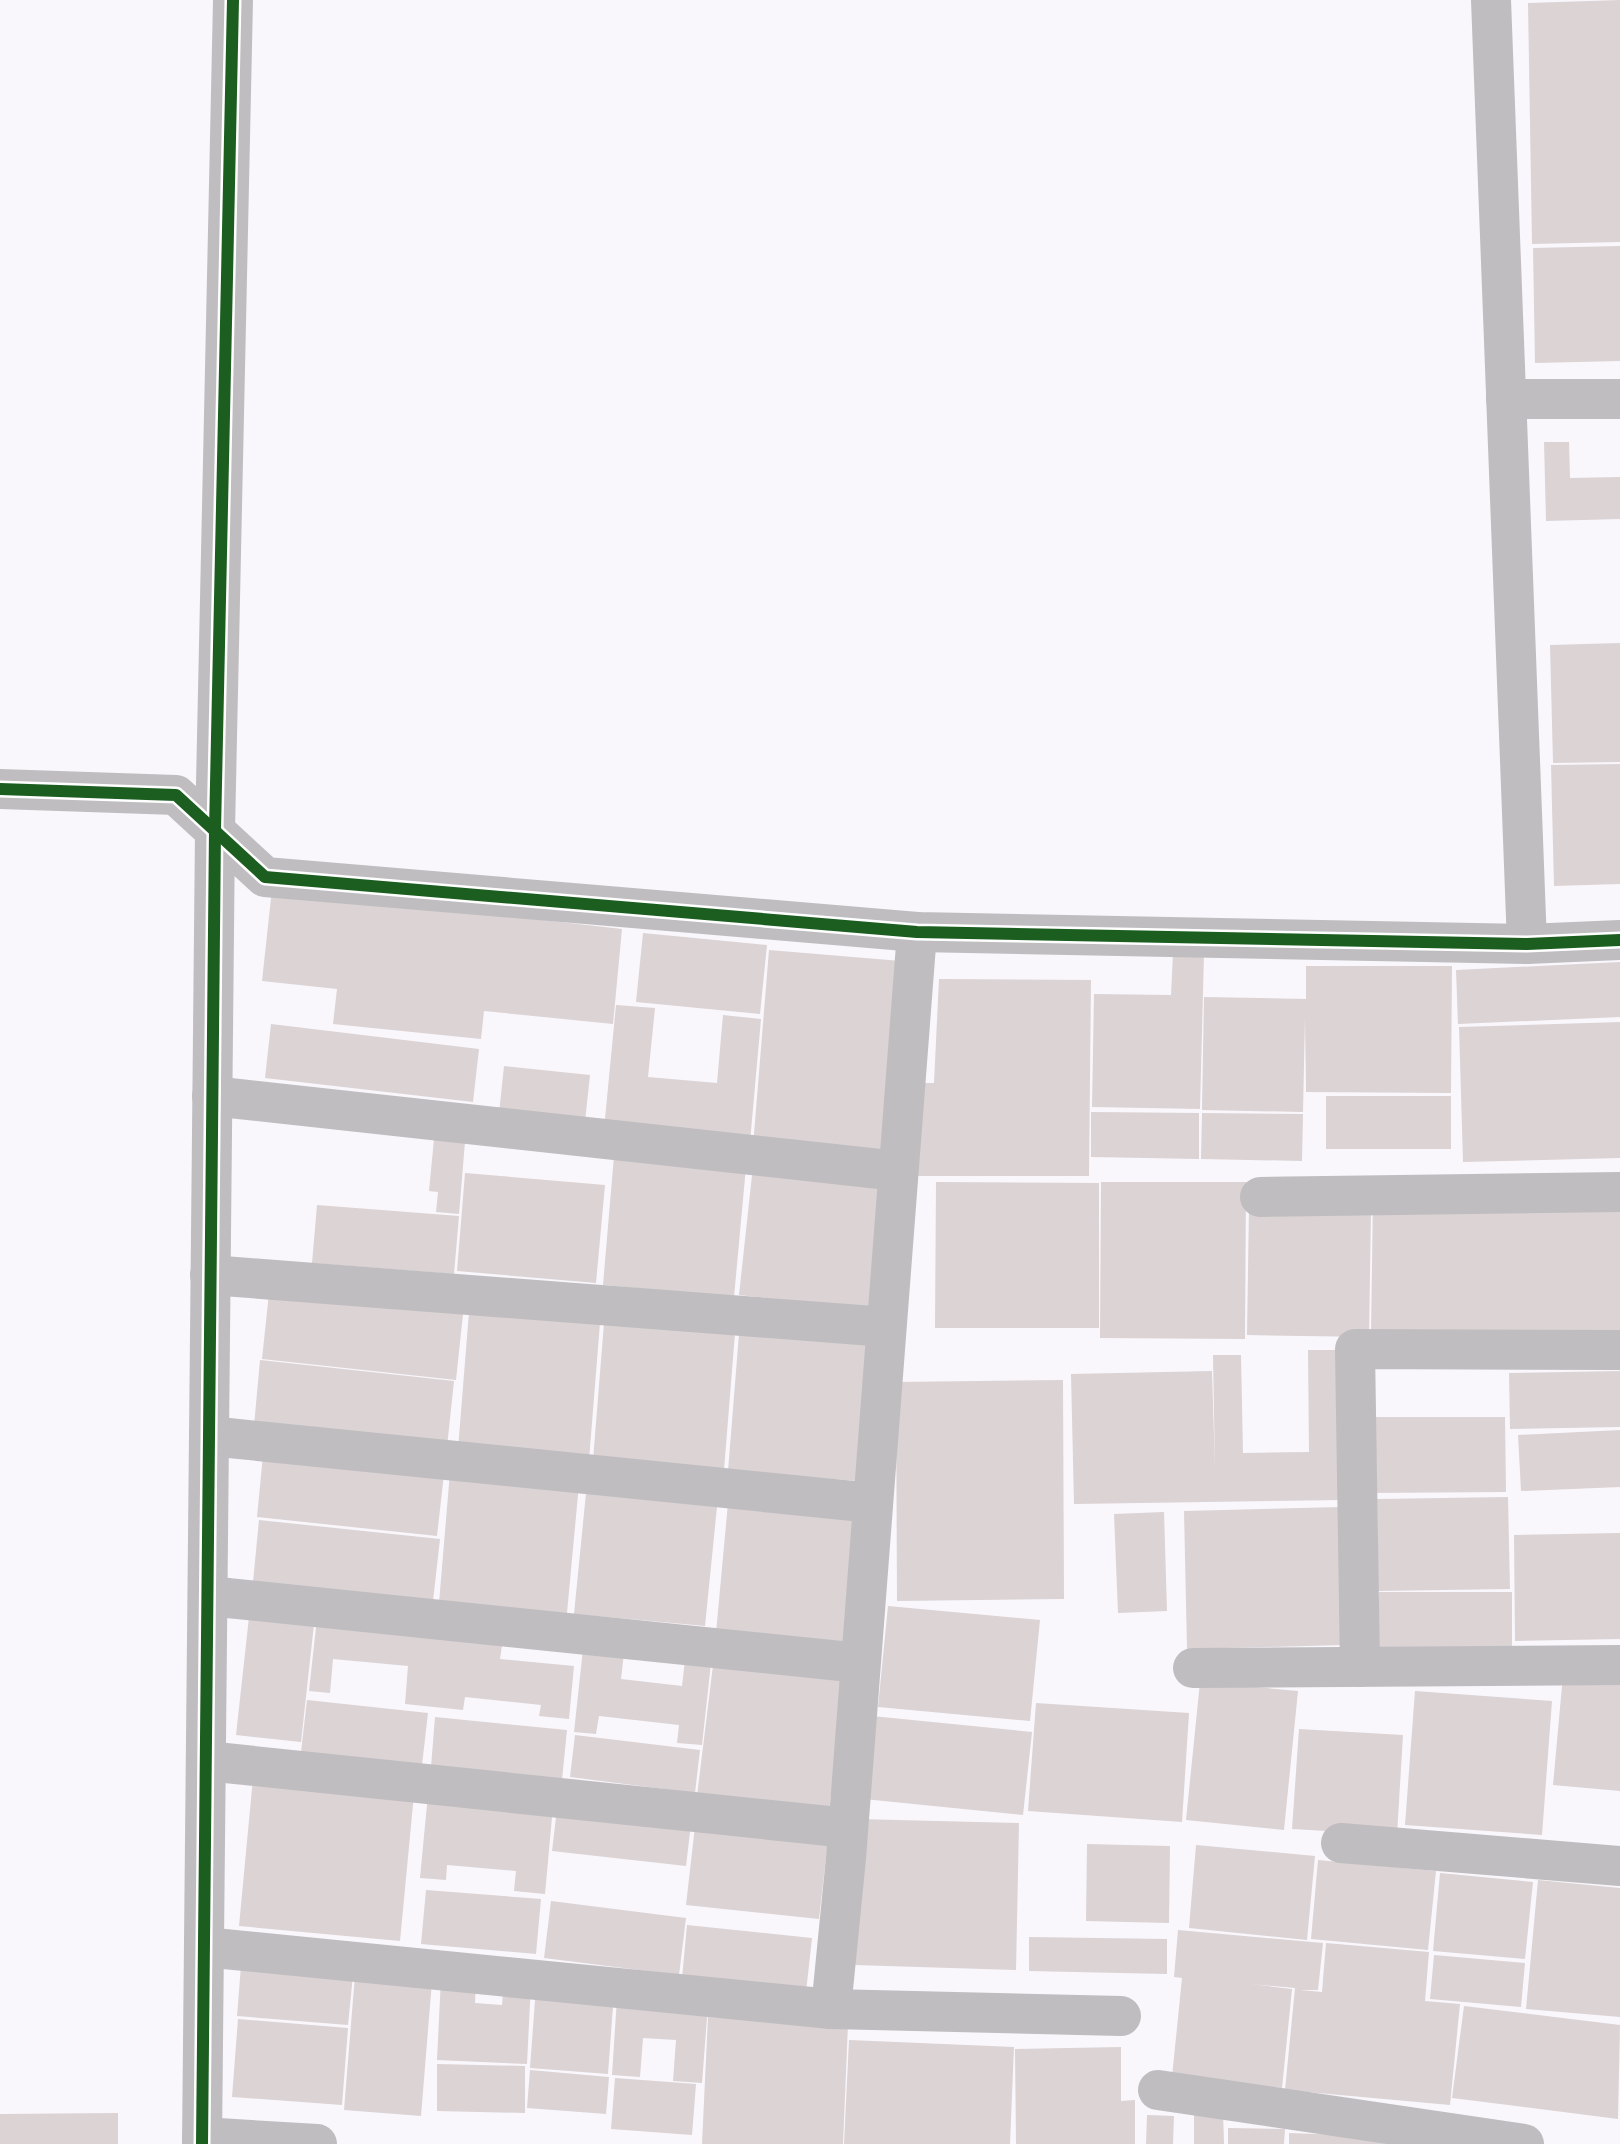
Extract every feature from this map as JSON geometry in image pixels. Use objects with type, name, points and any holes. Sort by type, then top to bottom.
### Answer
[{"type":"street","points":[[233,0],[215,830],[202,2141],[317,2144]]},
{"type":"street","points":[[1491,0],[1527,944]]},
{"type":"street","points":[[1506,399],[1620,399]]},
{"type":"street","points":[[0,789],[176,795],[265,877],[917,932],[1527,944],[1620,940]]},
{"type":"street","points":[[831,2009],[848,1828],[917,932]]},
{"type":"street","points":[[212,1096],[898,1171]]},
{"type":"street","points":[[1260,1197],[1620,1192]]},
{"type":"street","points":[[210,1275],[886,1327]]},
{"type":"street","points":[[1360,1667],[1355,1349],[1620,1350]]},
{"type":"street","points":[[209,1436],[873,1503]]},
{"type":"street","points":[[208,1596],[860,1663]]},
{"type":"street","points":[[1193,1668],[1620,1665]]},
{"type":"street","points":[[206,1761],[848,1828]]},
{"type":"street","points":[[1341,1843],[1620,1866]]},
{"type":"street","points":[[204,1947],[831,2009],[1121,2016]]},
{"type":"street","points":[[1158,2090],[1409,2136],[1524,2144]]},
{"type":"building","points":[[1620,0],[1620,242],[1532,244],[1528,3]]},
{"type":"building","points":[[1620,246],[1620,361],[1535,363],[1533,248]]},
{"type":"building","points":[[1544,442],[1569,442],[1570,478],[1620,477],[1620,519],[1546,521]]},
{"type":"building","points":[[1620,643],[1620,762],[1553,763],[1550,645]]},
{"type":"building","points":[[1620,764],[1620,884],[1554,886],[1551,765]]},
{"type":"building","points":[[272,889],[622,929],[613,1024],[484,1011],[481,1039],[333,1024],[337,989],[262,981]]},
{"type":"building","points":[[643,933],[767,945],[760,1014],[636,1002]]},
{"type":"building","points":[[769,950],[901,961],[884,1157],[753,1146]]},
{"type":"building","points":[[1173,953],[1204,954],[1200,1109],[1092,1107],[1094,994],[1171,995]]},
{"type":"building","points":[[1620,962],[1620,1017],[1458,1024],[1456,970]]},
{"type":"building","points":[[1306,966],[1452,966],[1451,1093],[1306,1092],[1305,1017],[1303,1112],[1202,1110],[1204,997],[1306,999]]},
{"type":"building","points":[[939,979],[1091,980],[1089,1176],[911,1176],[923,1083],[934,1083]]},
{"type":"building","points":[[616,1005],[655,1008],[648,1077],[717,1083],[723,1015],[761,1019],[750,1142],[604,1129]]},
{"type":"building","points":[[1620,1022],[1620,1158],[1463,1162],[1459,1027]]},
{"type":"building","points":[[271,1024],[479,1049],[473,1102],[265,1078]]},
{"type":"building","points":[[504,1066],[590,1075],[584,1131],[498,1123]]},
{"type":"building","points":[[1326,1096],[1451,1096],[1451,1149],[1326,1149]]},
{"type":"building","points":[[1091,1112],[1199,1113],[1199,1159],[1091,1157]]},
{"type":"building","points":[[1202,1113],[1303,1114],[1302,1161],[1201,1159]]},
{"type":"building","points":[[434,1139],[465,1142],[459,1214],[436,1212],[438,1192],[429,1191]]},
{"type":"building","points":[[614,1156],[746,1167],[734,1297],[603,1285]]},
{"type":"building","points":[[753,1166],[892,1181],[878,1310],[739,1295]]},
{"type":"building","points":[[465,1173],[605,1185],[596,1283],[457,1271]]},
{"type":"building","points":[[936,1182],[1099,1183],[1099,1328],[935,1328]]},
{"type":"building","points":[[1101,1182],[1246,1182],[1245,1339],[1100,1338]]},
{"type":"building","points":[[1373,1196],[1620,1200],[1620,1339],[1371,1335]]},
{"type":"building","points":[[317,1205],[459,1216],[454,1274],[312,1263]]},
{"type":"building","points":[[1249,1206],[1371,1208],[1369,1337],[1247,1335]]},
{"type":"building","points":[[269,1293],[463,1314],[456,1380],[262,1359]]},
{"type":"building","points":[[469,1312],[600,1323],[589,1460],[458,1449]]},
{"type":"building","points":[[604,1323],[735,1333],[724,1470],[593,1460]]},
{"type":"building","points":[[739,1334],[870,1344],[858,1481],[728,1471]]},
{"type":"building","points":[[1308,1350],[1341,1350],[1343,1500],[1074,1504],[1071,1374],[1212,1371],[1215,1470],[1213,1355],[1241,1355],[1243,1453],[1309,1452]]},
{"type":"building","points":[[260,1360],[454,1381],[447,1447],[254,1426]]},
{"type":"building","points":[[1620,1371],[1620,1427],[1510,1429],[1509,1373]]},
{"type":"building","points":[[1063,1380],[1064,1599],[897,1601],[896,1382]]},
{"type":"building","points":[[1366,1417],[1505,1417],[1506,1492],[1367,1493]]},
{"type":"building","points":[[1620,1430],[1620,1487],[1521,1491],[1518,1435]]},
{"type":"building","points":[[263,1455],[444,1474],[437,1536],[257,1517]]},
{"type":"building","points":[[450,1472],[579,1484],[567,1613],[439,1603]]},
{"type":"building","points":[[587,1483],[718,1497],[705,1626],[574,1614]]},
{"type":"building","points":[[1508,1497],[1510,1589],[1378,1591],[1377,1499]]},
{"type":"building","points":[[728,1503],[859,1515],[847,1645],[716,1633]]},
{"type":"building","points":[[1341,1507],[1344,1645],[1187,1649],[1184,1511]]},
{"type":"building","points":[[1164,1512],[1167,1611],[1118,1613],[1114,1514]]},
{"type":"building","points":[[259,1520],[440,1539],[433,1601],[253,1582]]},
{"type":"building","points":[[1620,1533],[1620,1639],[1515,1641],[1514,1535]]},
{"type":"building","points":[[1379,1592],[1512,1592],[1512,1648],[1379,1647]]},
{"type":"building","points":[[888,1606],[1040,1620],[1030,1721],[878,1707]]},
{"type":"building","points":[[250,1608],[315,1615],[301,1742],[236,1735]]},
{"type":"building","points":[[317,1618],[503,1638],[500,1659],[574,1666],[569,1719],[539,1716],[541,1705],[465,1697],[463,1710],[405,1704],[408,1666],[333,1659],[330,1693],[309,1691]]},
{"type":"building","points":[[583,1649],[624,1653],[621,1679],[682,1686],[685,1660],[711,1663],[702,1745],[677,1743],[679,1725],[599,1716],[596,1734],[574,1732]]},
{"type":"building","points":[[714,1657],[846,1672],[829,1811],[697,1796]]},
{"type":"building","points":[[1563,1675],[1620,1681],[1620,1791],[1553,1785]]},
{"type":"building","points":[[1200,1682],[1298,1691],[1284,1830],[1186,1820]]},
{"type":"building","points":[[1415,1691],[1552,1701],[1542,1835],[1405,1825]]},
{"type":"building","points":[[307,1700],[428,1713],[422,1765],[301,1752]]},
{"type":"building","points":[[1036,1703],[1189,1713],[1182,1822],[1028,1811]]},
{"type":"building","points":[[862,1715],[1032,1732],[1023,1815],[854,1798]]},
{"type":"building","points":[[435,1717],[567,1730],[562,1780],[431,1767]]},
{"type":"building","points":[[1299,1729],[1403,1735],[1397,1835],[1292,1829]]},
{"type":"building","points":[[575,1735],[700,1750],[695,1793],[570,1777]]},
{"type":"building","points":[[253,1778],[414,1794],[400,1941],[239,1926]]},
{"type":"building","points":[[428,1794],[553,1806],[545,1894],[514,1891],[516,1871],[447,1865],[446,1880],[420,1878]]},
{"type":"building","points":[[557,1809],[691,1824],[686,1866],[552,1851]]},
{"type":"building","points":[[857,1819],[1019,1823],[1016,1970],[854,1965]]},
{"type":"building","points":[[695,1826],[828,1840],[819,1919],[686,1905]]},
{"type":"building","points":[[1087,1844],[1170,1846],[1169,1923],[1086,1921]]},
{"type":"building","points":[[1196,1845],[1315,1856],[1307,1940],[1189,1928]]},
{"type":"building","points":[[1318,1860],[1436,1871],[1428,1950],[1311,1939]]},
{"type":"building","points":[[1440,1873],[1533,1882],[1525,1959],[1433,1951]]},
{"type":"building","points":[[1538,1880],[1620,1888],[1620,2017],[1526,2009]]},
{"type":"building","points":[[426,1890],[541,1899],[536,1954],[421,1944]]},
{"type":"building","points":[[551,1901],[686,1918],[679,1975],[544,1958]]},
{"type":"building","points":[[687,1925],[812,1938],[806,1992],[682,1978]]},
{"type":"building","points":[[1178,1930],[1323,1943],[1318,1990],[1300,1990],[1322,1992],[1326,1943],[1429,1952],[1425,2001],[1460,2004],[1450,2105],[1285,2090],[1295,1988],[1250,1984],[1292,1989],[1282,2088],[1172,2077],[1182,1978],[1174,1977]]},
{"type":"building","points":[[1029,1937],[1167,1939],[1167,1974],[1029,1971]]},
{"type":"building","points":[[1434,1955],[1525,1963],[1521,2007],[1430,1999]]},
{"type":"building","points":[[241,1966],[353,1975],[348,2025],[237,2016]]},
{"type":"building","points":[[355,1975],[432,1981],[421,2116],[344,2110]]},
{"type":"building","points":[[441,1978],[476,1979],[475,2003],[502,2005],[504,1982],[531,1983],[527,2064],[437,2060]]},
{"type":"building","points":[[536,1987],[614,1993],[608,2074],[530,2068]]},
{"type":"building","points":[[617,1998],[708,2005],[702,2083],[673,2081],[676,2040],[643,2038],[640,2077],[612,2075]]},
{"type":"building","points":[[1464,2006],[1620,2025],[1618,2119],[1452,2098]]},
{"type":"building","points":[[708,2017],[848,2024],[843,2144],[702,2144]]},
{"type":"building","points":[[238,2019],[348,2028],[342,2105],[232,2097]]},
{"type":"building","points":[[849,2040],[1014,2047],[1010,2144],[844,2144]]},
{"type":"building","points":[[1121,2047],[1121,2101],[1135,2100],[1135,2144],[1016,2144],[1015,2049]]},
{"type":"building","points":[[437,2064],[525,2066],[525,2113],[437,2111]]},
{"type":"building","points":[[530,2070],[609,2077],[606,2114],[527,2108]]},
{"type":"building","points":[[615,2078],[696,2084],[692,2135],[611,2129]]},
{"type":"building","points":[[1194,2111],[1223,2111],[1224,2144],[1194,2144]]},
{"type":"building","points":[[118,2113],[118,2144],[0,2144],[0,2114]]},
{"type":"building","points":[[1147,2115],[1174,2116],[1173,2144],[1146,2144]]},
{"type":"building","points":[[1228,2128],[1285,2129],[1284,2144],[1228,2144]]},
{"type":"building","points":[[1289,2133],[1398,2137],[1397,2144],[1289,2144]]},
{"type":"cycle path","points":[[202,2144],[215,830],[233,0]]},
{"type":"cycle path","points":[[0,789],[176,795],[265,877],[917,932],[1527,944],[1620,940]]}]
